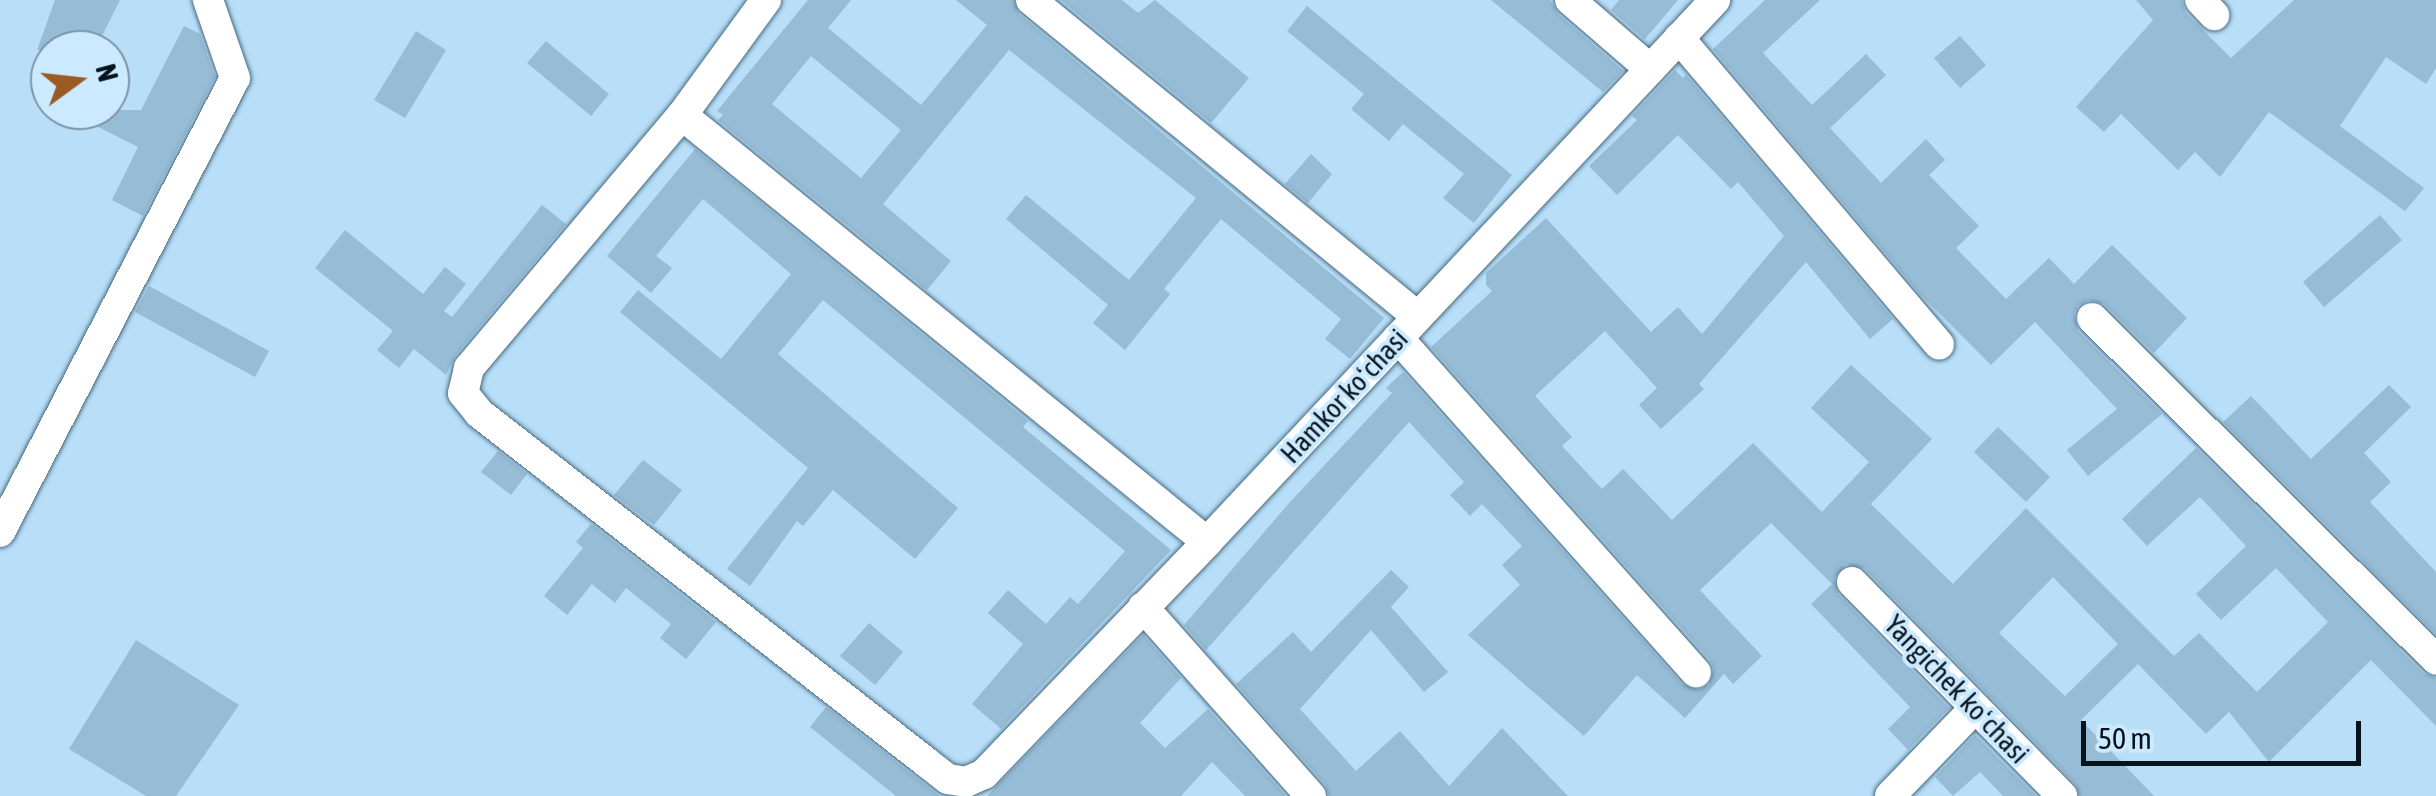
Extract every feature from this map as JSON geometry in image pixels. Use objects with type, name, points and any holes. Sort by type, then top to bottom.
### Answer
[{"type":"street","points":[[766,0],[682,115],[1208,542]]},
{"type":"street","points":[[1031,0],[1408,328],[1696,672]]},
{"type":"street","points":[[1570,0],[1650,69]]},
{"type":"street","name":"Hamkor koʻchasi","points":[[682,115],[470,368],[462,393],[479,413],[926,762],[948,778],[966,782],[984,774],[1208,542],[1714,0]]},
{"type":"street","points":[[0,532],[235,78],[214,3]]},
{"type":"street","points":[[1679,38],[1939,345]]},
{"type":"street","points":[[2092,318],[2436,660]]},
{"type":"street","name":"Yangichek koʻchasi","points":[[1852,582],[2062,796]]},
{"type":"street","points":[[1143,607],[1311,796]]},
{"type":"street","points":[[1890,796],[1974,708]]},
{"type":"building","points":[[55,0],[120,0],[105,30],[44,30]]},
{"type":"building","points":[[808,0],[851,0],[828,28],[921,105],[987,25],[956,0],[1013,0],[1019,14],[1384,318],[1350,359],[1325,339],[1341,319],[1221,219],[1164,289],[1170,294],[1125,350],[1093,323],[1108,305],[1006,219],[1026,195],[1129,280],[1196,198],[1009,50],[883,204],[951,261],[927,290],[718,120],[723,115],[717,111]],"holes":[[[811,56],[901,130],[861,178],[772,104]]]},
{"type":"building","points":[[1061,0],[1122,0],[1138,13],[1155,0],[1249,78],[1211,123]]},
{"type":"building","points":[[1491,0],[1550,0],[1558,14],[1623,71],[1603,92]]},
{"type":"building","points":[[1619,0],[1678,0],[1645,39],[1649,43],[1611,10]]},
{"type":"building","points":[[1765,0],[1820,0],[1763,53],[1812,105],[1866,54],[1886,75],[1830,128],[1881,183],[1926,139],[1945,160],[1929,175],[1979,226],[1956,248],[2006,299],[2049,258],[2074,284],[2112,245],[2187,318],[2154,353],[2104,304],[2088,300],[2078,306],[2074,314],[2078,331],[2162,414],[2088,476],[2067,450],[2117,409],[2035,322],[1991,365],[1920,294],[1713,49]]},
{"type":"building","points":[[2136,0],[2181,0],[2186,13],[2231,58],[2294,0],[2436,0],[2436,68],[2426,84],[2386,57],[2340,126],[2424,188],[2405,211],[2269,112],[2220,177],[2195,152],[2178,170],[2121,114],[2104,132],[2076,107],[2153,20]]},
{"type":"building","points":[[1307,6],[1512,175],[1474,223],[1443,198],[1464,174],[1403,124],[1389,141],[1351,109],[1364,94],[1287,31]]},
{"type":"building","points":[[184,26],[200,34],[215,77],[143,216],[112,200],[138,147],[104,130],[130,130],[130,110],[141,110]]},
{"type":"building","points":[[416,31],[446,50],[405,118],[374,100]]},
{"type":"building","points":[[1960,36],[1986,65],[1960,88],[1934,58]]},
{"type":"building","points":[[546,41],[609,94],[591,116],[527,63]]},
{"type":"building","points":[[1675,70],[1683,78],[1686,75],[1893,319],[1870,339],[1806,262],[1699,384],[1704,389],[1661,429],[1639,405],[1657,388],[1605,331],[1535,396],[1572,437],[1562,446],[1602,489],[1623,469],[1672,520],[1753,443],[1822,512],[1869,462],[1811,408],[1851,365],[1932,439],[1871,504],[1953,584],[2026,508],[2174,656],[2199,633],[2257,692],[2328,622],[2276,568],[2221,620],[2196,594],[2246,546],[2200,497],[2147,546],[2122,519],[2196,448],[2423,673],[2436,678],[2436,726],[2371,660],[2269,762],[2229,712],[2206,734],[2138,664],[2081,720],[2154,796],[2080,796],[2075,783],[1865,569],[1846,564],[1834,578],[1838,594],[1949,708],[1908,750],[1888,729],[1910,707],[1811,604],[1832,584],[1771,523],[1700,590],[1762,656],[1733,684],[1724,674],[1685,718],[1637,675],[1584,736],[1468,635],[1520,585],[1502,565],[1522,546],[1482,504],[1470,516],[1450,495],[1464,482],[1409,422],[1206,650],[1184,625],[1290,502],[1392,393],[1386,388],[1403,372],[1682,684],[1699,690],[1709,685],[1714,669],[1710,660],[1431,347],[1492,291],[1486,285],[1486,273],[1546,218],[1651,332],[1678,307],[1702,334],[1784,236],[1738,182],[1731,189],[1678,135],[1617,195],[1589,166],[1637,120],[1632,116]],"holes":[[[2053,577],[2118,644],[2065,696],[1999,633]]]},
{"type":"building","points":[[695,149],[1028,421],[1023,427],[1171,550],[1001,729],[972,704],[1023,644],[988,613],[1008,590],[1046,624],[1070,597],[1078,604],[1125,551],[823,300],[778,354],[958,508],[915,559],[833,490],[803,526],[797,521],[750,586],[727,569],[808,468],[620,312],[638,290],[721,359],[791,274],[703,199],[656,256],[672,268],[651,293],[607,256]]},
{"type":"building","points":[[1311,154],[1332,174],[1308,203],[1285,184]]},
{"type":"building","points":[[542,205],[566,224],[455,356],[446,375],[414,349],[399,368],[377,350],[393,331],[315,268],[345,230],[423,294],[445,267],[466,284],[444,311],[452,317]]},
{"type":"building","points":[[2380,215],[2402,240],[2324,307],[2303,282]]},
{"type":"building","points":[[149,286],[269,351],[255,377],[135,312]]},
{"type":"building","points":[[2389,385],[2411,407],[2364,453],[2391,482],[2370,502],[2436,572],[2436,634],[2223,422],[2251,396],[2311,459]]},
{"type":"building","points":[[1998,427],[2050,477],[2026,502],[1974,452]]},
{"type":"building","points":[[498,451],[527,474],[511,495],[481,472]]},
{"type":"building","points":[[643,460],[682,490],[654,525],[614,495]]},
{"type":"building","points":[[591,524],[716,622],[686,659],[660,638],[671,624],[626,588],[615,603],[592,584],[567,615],[544,596],[583,548],[576,542]]},
{"type":"building","points":[[1391,570],[1409,587],[1391,607],[1448,672],[1424,692],[1371,630],[1300,709],[1356,771],[1400,731],[1449,786],[1502,728],[1568,796],[1329,796],[1325,784],[1236,684],[1293,632],[1311,652]]},
{"type":"building","points":[[869,623],[903,652],[875,685],[840,656]]},
{"type":"building","points":[[1143,635],[1181,678],[1140,723],[1165,748],[1208,709],[1286,796],[1245,796],[1212,762],[1181,796],[987,796]]},
{"type":"building","points":[[136,640],[239,705],[176,796],[146,796],[69,749]]},
{"type":"building","points":[[826,707],[941,796],[896,796],[810,727]]},
{"type":"building","points":[[1975,735],[2036,796],[2003,796],[1980,772],[1953,796],[1935,777]]}]
